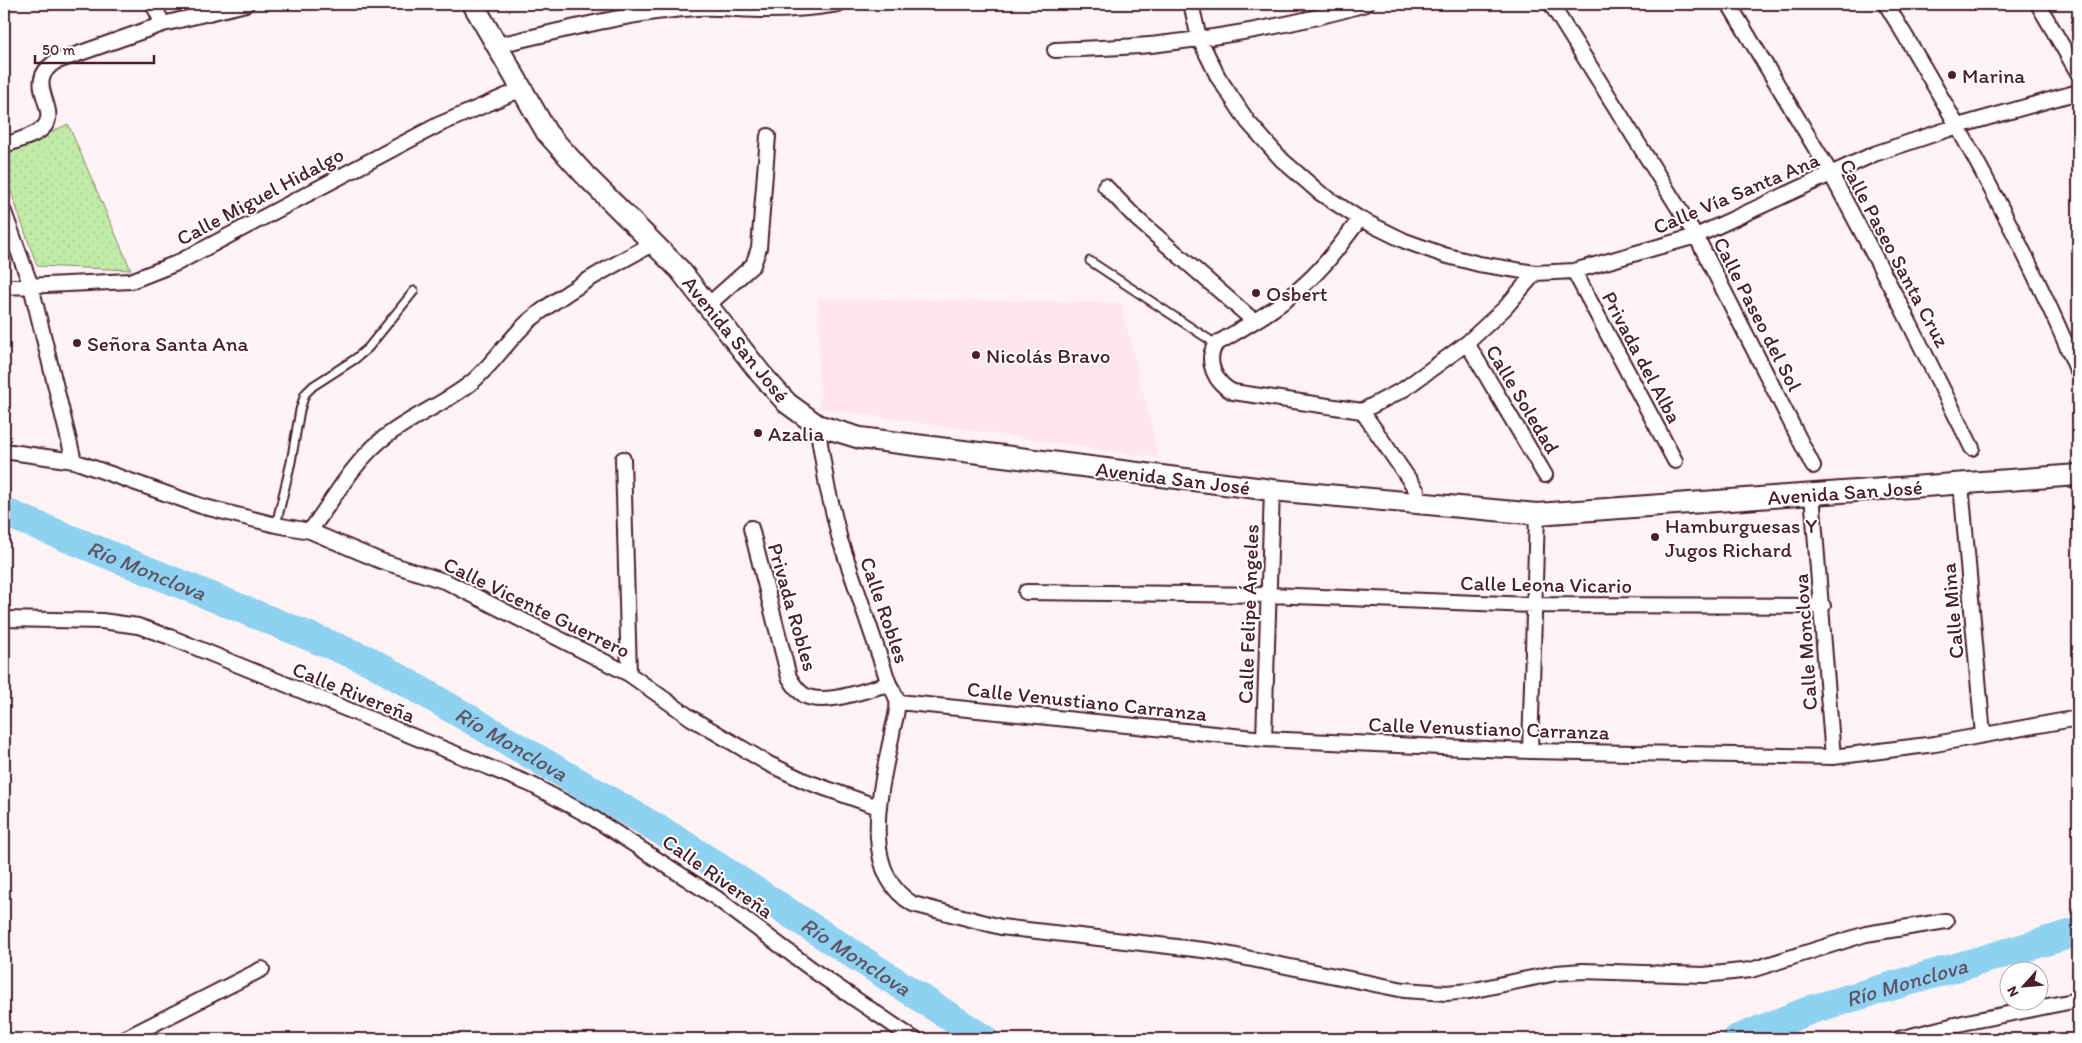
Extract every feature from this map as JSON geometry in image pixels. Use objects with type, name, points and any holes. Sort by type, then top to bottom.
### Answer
[{"type":"street","points":[[153,4],[163,24]]},
{"type":"street","points":[[4,145],[38,131],[46,123],[48,110],[40,84],[41,76],[50,65],[64,57],[163,24],[246,4]]},
{"type":"street","name":"Avenida San José","points":[[473,4],[547,133],[585,175],[680,270],[761,374],[787,403],[817,425],[860,438],[1272,490],[1537,514],[2078,475]]},
{"type":"street","points":[[498,45],[596,22],[645,14],[698,8],[767,10],[815,8],[838,4]]},
{"type":"street","name":"Calle Vía Santa Ana","points":[[1191,4],[1199,38],[1218,77],[1248,122],[1282,160],[1320,193],[1360,220],[1405,241],[1444,255],[1479,264],[1536,273],[1574,271],[1696,236],[1874,154],[1958,126],[2078,92]]},
{"type":"street","points":[[1055,50],[1158,44],[1199,38],[1334,14],[1366,4]]},
{"type":"street","name":"Calle Paseo del Sol","points":[[1551,4],[1696,236],[1814,466]]},
{"type":"street","name":"Calle Paseo Santa Cruz","points":[[1729,4],[1832,174],[1972,448]]},
{"type":"street","points":[[1886,4],[1958,126],[2036,279],[2078,372]]},
{"type":"street","points":[[2038,4],[2078,73]]},
{"type":"street","name":"Calle Miguel Hidalgo","points":[[4,287],[131,281],[151,274],[177,263],[438,125],[522,88]]},
{"type":"street","points":[[707,306],[753,265],[759,248],[768,136]]},
{"type":"street","points":[[1105,186],[1137,219],[1254,321]]},
{"type":"street","points":[[4,212],[31,286],[74,461]]},
{"type":"street","points":[[1360,220],[1334,254],[1308,282],[1276,307],[1216,344],[1211,358],[1220,384],[1233,392],[1362,410],[1404,389],[1467,343],[1505,308],[1536,273]]},
{"type":"street","points":[[310,530],[367,453],[380,441],[393,431],[458,394],[478,376],[528,322],[550,305],[654,243]]},
{"type":"street","name":"Privada del Alba","points":[[1574,271],[1674,461]]},
{"type":"street","name":"Calle Soledad","points":[[1467,343],[1545,475]]},
{"type":"street","points":[[1362,410],[1417,491]]},
{"type":"street","name":"Calle Robles","points":[[817,425],[826,486],[840,540],[889,684],[898,702]]},
{"type":"street","name":"Calle Vicente Guerrero","points":[[4,451],[74,461],[202,506],[276,525],[310,530],[381,561],[427,575],[464,590],[628,674],[699,723],[769,764],[804,781],[878,807]]},
{"type":"street","points":[[623,459],[628,674]]},
{"type":"street","name":"Calle Mina","points":[[1961,484],[1983,735]]},
{"type":"street","name":"Calle Felipe Ángeles","points":[[1264,739],[1272,490]]},
{"type":"street","name":"Calle Monclova","points":[[1812,494],[1823,606],[1834,757]]},
{"type":"street","points":[[1530,752],[1537,514]]},
{"type":"street","name":"Privada Robles","points":[[750,528],[789,677],[803,695],[824,700],[889,684]]},
{"type":"street","name":"Calle Leona Vicario","points":[[1026,592],[1268,595],[1535,605],[1823,606]]},
{"type":"street","name":"Calle Rivereña","points":[[4,619],[102,621],[138,626],[532,785],[590,816],[680,873],[738,913],[817,973],[914,1039]]},
{"type":"street","points":[[898,702],[878,807],[877,839],[886,873],[901,897],[913,904],[1001,927],[1212,951],[1404,990],[1446,993],[1470,991],[1532,977],[1583,971],[1704,975],[1734,973],[1765,967],[1866,934],[1946,920]]},
{"type":"street","name":"Calle Venustiano Carranza","points":[[898,702],[1264,739],[1530,752],[1834,757],[1899,750],[2078,718]]},
{"type":"street","points":[[124,1039],[262,969]]},
{"type":"street","points":[[1899,1039],[1967,1022],[2078,1000]]},
{"type":"lane","points":[[1090,261],[1216,344]]},
{"type":"lane","points":[[276,525],[305,394],[313,386],[355,359],[368,348],[414,291]]},
{"type":"shaded area","name":"Nicolás Bravo","points":[[818,298],[1121,303],[1159,458],[820,408]]},
{"type":"green space","points":[[68,124],[131,270],[37,266],[4,172],[4,155]]},
{"type":"waterway","name":"Río Monclova","points":[[4,512],[370,661],[672,837],[984,1039]]},
{"type":"waterway","name":"Río Monclova","points":[[1737,1039],[1813,1009],[2078,932]]},
{"type":"place","name":"Marina","points":[[1952,75]]},
{"type":"place","name":"Osbert","points":[[1256,293]]},
{"type":"place","name":"Señora Santa Ana","points":[[77,343]]},
{"type":"place","name":"Nicolás Bravo","points":[[976,355]]},
{"type":"place","name":"Azalia","points":[[758,433]]},
{"type":"place","name":"Hamburguesas Y Jugos Richard","points":[[1655,537]]}]
